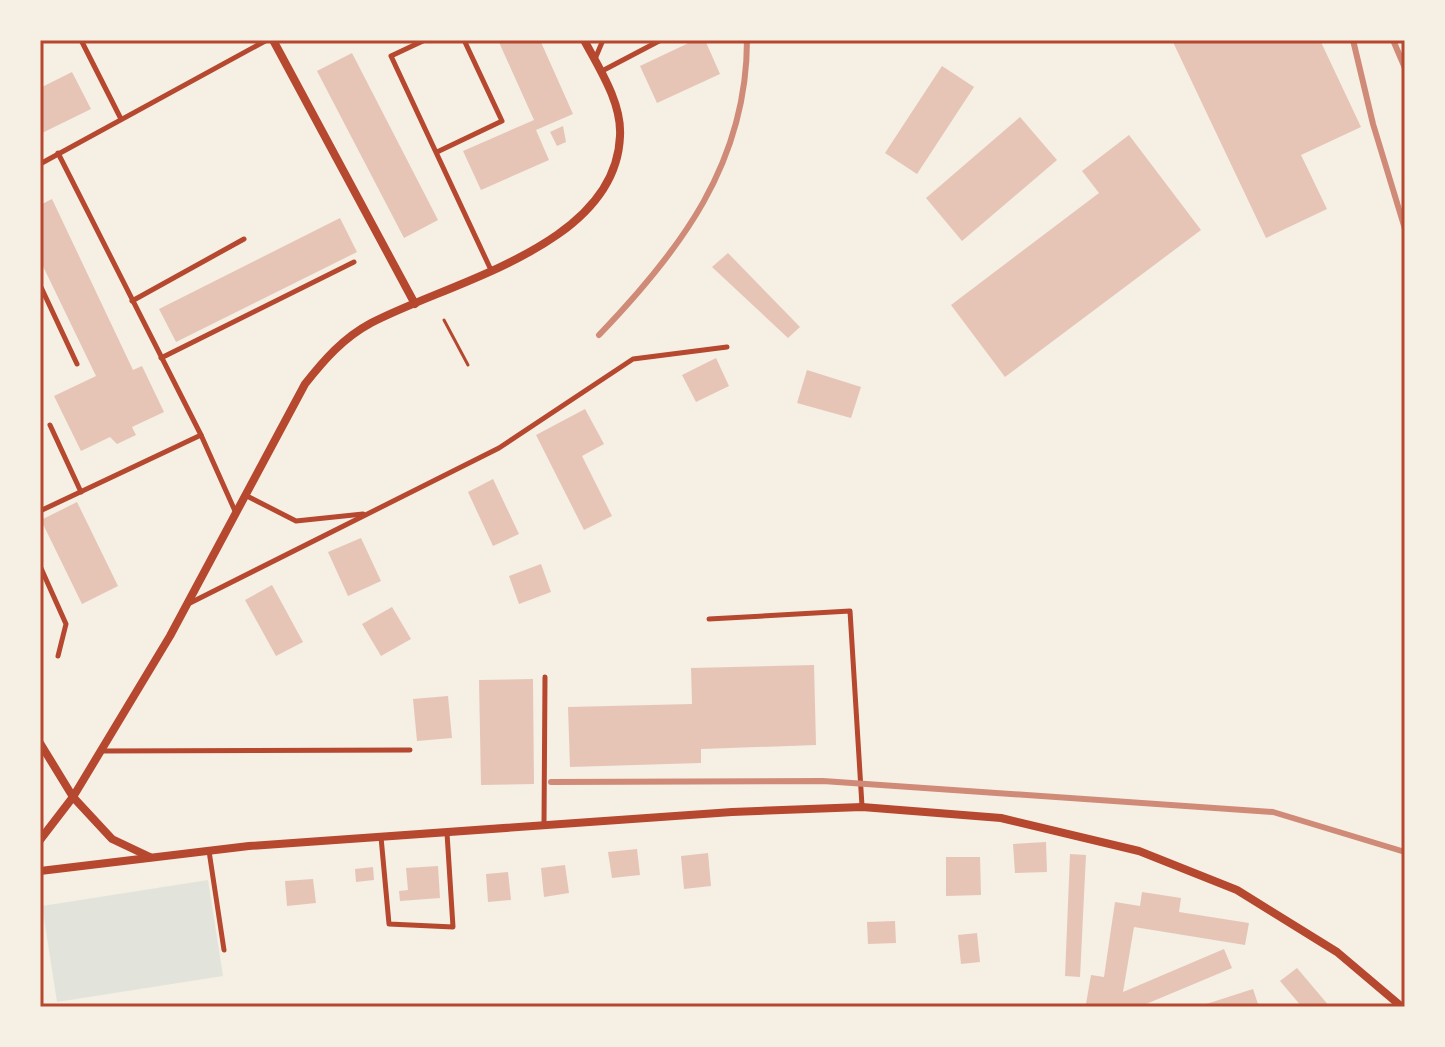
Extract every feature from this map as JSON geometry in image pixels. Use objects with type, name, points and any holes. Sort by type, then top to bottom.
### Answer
[{"type":"street","points":[[270,40],[415,304]]},
{"type":"street","points":[[40,840],[73,797],[237,515],[305,384],[332,350],[370,324],[491,270],[561,234],[596,203],[614,168],[621,134],[609,87],[584,40]]},
{"type":"street","points":[[40,743],[73,797],[112,839],[151,857]]},
{"type":"street","points":[[40,871],[209,850],[544,825],[862,807],[1001,818],[1139,851],[1237,890],[1337,952],[1402,1007]]},
{"type":"lane","points":[[81,40],[121,119]]},
{"type":"lane","points":[[40,164],[270,40]]},
{"type":"lane","points":[[425,40],[391,56],[491,270]]},
{"type":"lane","points":[[437,152],[502,121],[464,40]]},
{"type":"lane","points":[[595,60],[603,40]]},
{"type":"lane","points":[[601,72],[661,40]]},
{"type":"lane","points":[[58,153],[201,435],[237,515]]},
{"type":"lane","points":[[132,301],[244,239]]},
{"type":"lane","points":[[161,358],[354,262]]},
{"type":"lane","points":[[40,285],[77,364]]},
{"type":"lane","points":[[187,604],[499,448],[633,359],[727,347]]},
{"type":"lane","points":[[50,425],[81,492]]},
{"type":"lane","points":[[40,511],[201,435]]},
{"type":"lane","points":[[247,496],[296,521],[368,514]]},
{"type":"lane","points":[[40,566],[66,624],[58,656]]},
{"type":"lane","points":[[709,619],[850,611],[862,807]]},
{"type":"lane","points":[[544,825],[545,677]]},
{"type":"lane","points":[[99,751],[410,750]]},
{"type":"lane","points":[[381,837],[389,924],[453,927],[447,832]]},
{"type":"lane","points":[[209,850],[224,950]]},
{"type":"path","points":[[444,320],[468,365]]},
{"type":"shaded area","points":[[208,880],[223,976],[57,1002],[42,906]]},
{"type":"building","points":[[498,40],[540,40],[573,114],[536,130],[549,160],[481,190],[463,151],[534,120]]},
{"type":"building","points":[[695,40],[705,40],[720,74],[657,103],[640,66]]},
{"type":"building","points":[[1172,40],[1320,40],[1361,127],[1301,155],[1327,209],[1266,238]]},
{"type":"building","points":[[352,53],[438,220],[404,238],[317,71]]},
{"type":"building","points":[[942,66],[974,87],[917,174],[885,153]]},
{"type":"building","points":[[72,72],[91,109],[40,134],[40,88]]},
{"type":"building","points":[[1020,117],[1057,160],[962,241],[926,198]]},
{"type":"building","points":[[563,126],[566,142],[557,146],[550,132]]},
{"type":"building","points":[[1129,135],[1201,230],[1005,377],[951,305],[1099,193],[1082,171]]},
{"type":"building","points":[[52,199],[133,370],[142,366],[164,412],[132,427],[136,435],[117,444],[110,437],[81,451],[54,396],[96,376],[40,260],[40,205]]},
{"type":"building","points":[[340,218],[357,252],[176,342],[159,309]]},
{"type":"building","points":[[728,253],[800,327],[788,338],[712,267]]},
{"type":"building","points":[[716,358],[729,386],[696,402],[682,375]]},
{"type":"building","points":[[807,370],[861,387],[851,418],[797,403]]},
{"type":"building","points":[[585,409],[604,444],[582,456],[612,516],[584,530],[536,435]]},
{"type":"building","points":[[493,479],[519,534],[493,546],[468,492]]},
{"type":"building","points":[[77,502],[118,586],[82,604],[41,520]]},
{"type":"building","points":[[361,538],[381,581],[348,596],[328,552]]},
{"type":"building","points":[[541,564],[551,592],[519,604],[509,576]]},
{"type":"building","points":[[272,585],[303,642],[276,656],[245,600]]},
{"type":"building","points":[[392,607],[411,639],[381,656],[362,624]]},
{"type":"building","points":[[814,665],[816,745],[701,749],[701,763],[570,767],[568,707],[692,704],[691,668]]},
{"type":"building","points":[[533,679],[534,784],[481,785],[479,680]]},
{"type":"building","points":[[448,696],[452,738],[417,741],[413,699]]},
{"type":"building","points":[[1046,842],[1047,872],[1015,873],[1013,844]]},
{"type":"building","points":[[637,849],[640,875],[612,878],[608,852]]},
{"type":"building","points":[[708,853],[711,886],[684,889],[681,856]]},
{"type":"building","points":[[1070,854],[1086,855],[1080,977],[1065,976]]},
{"type":"building","points":[[946,857],[980,857],[981,895],[946,896]]},
{"type":"building","points":[[565,865],[569,893],[544,897],[541,868]]},
{"type":"building","points":[[438,866],[440,898],[400,901],[399,891],[408,890],[406,868]]},
{"type":"building","points":[[373,867],[374,880],[356,882],[355,869]]},
{"type":"building","points":[[508,872],[511,900],[488,902],[486,874]]},
{"type":"building","points":[[313,879],[316,903],[287,906],[285,881]]},
{"type":"building","points":[[1142,892],[1181,898],[1179,912],[1249,923],[1245,945],[1134,927],[1123,992],[1224,949],[1232,968],[1139,1007],[1086,1004],[1091,975],[1104,977],[1115,902],[1140,906]]},
{"type":"building","points":[[895,921],[896,943],[868,944],[867,922]]},
{"type":"building","points":[[977,933],[980,962],[961,964],[958,935]]},
{"type":"building","points":[[1297,968],[1330,1007],[1302,1007],[1280,981]]},
{"type":"building","points":[[1253,989],[1258,1004],[1200,1007],[1200,1006]]},
{"type":"railway","points":[[599,335],[656,271],[681,237],[722,165],[744,85],[747,40]]},
{"type":"railway","points":[[1353,40],[1373,124],[1405,229]]},
{"type":"railway","points":[[1393,40],[1405,68]]},
{"type":"railway","points":[[551,782],[823,781],[1273,812],[1405,852]]}]
